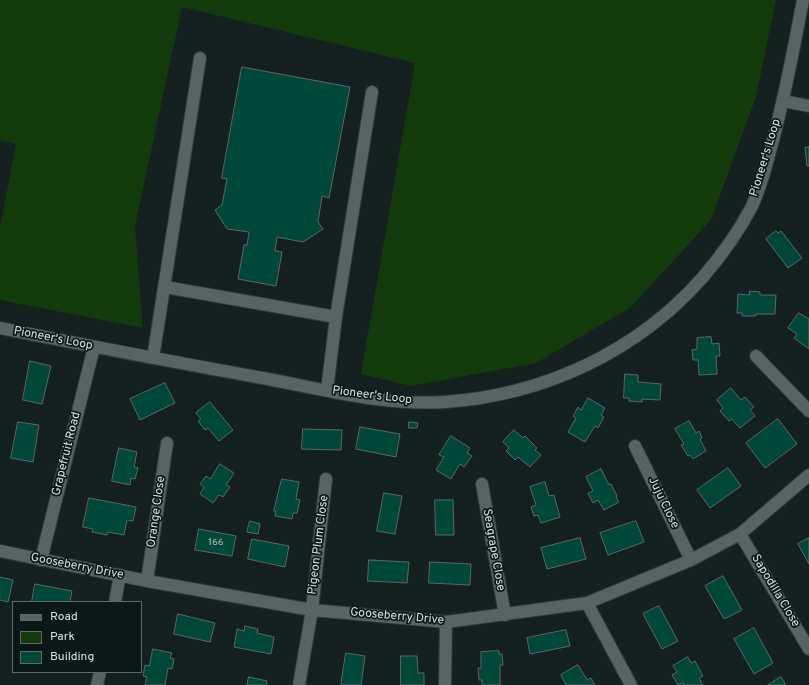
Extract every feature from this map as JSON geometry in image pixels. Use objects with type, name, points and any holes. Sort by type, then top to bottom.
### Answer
[{"type":"street","name":"Pioneer's Loop","points":[[0,328],[327,390],[397,401],[443,402],[489,397],[525,389],[562,376],[598,360],[633,339],[662,317],[690,291],[714,264],[735,236],[751,208],[763,178],[783,101],[803,0]]},
{"type":"street","points":[[153,358],[200,58]]},
{"type":"street","points":[[327,390],[336,316],[372,92]]},
{"type":"street","points":[[783,101],[809,106]]},
{"type":"street","points":[[165,287],[336,316]]},
{"type":"street","name":"Grapefruit Road","points":[[41,560],[94,347]]},
{"type":"street","points":[[756,356],[809,411]]},
{"type":"street","name":"Orange Close","points":[[147,581],[167,443]]},
{"type":"street","name":"Juju Close","points":[[635,446],[691,560]]},
{"type":"street","name":"Gooseberry Drive","points":[[0,551],[120,576],[312,610],[446,622],[587,603],[691,560],[740,534],[809,476]]},
{"type":"street","name":"Pigeon Plum Close","points":[[299,685],[312,610],[326,480]]},
{"type":"street","name":"Seagrape Close","points":[[482,484],[505,615]]},
{"type":"street","name":"Sapodilla Close","points":[[740,534],[809,649]]},
{"type":"street","points":[[114,601],[120,576]]},
{"type":"street","points":[[587,603],[631,685]]},
{"type":"street","points":[[445,685],[446,622]]},
{"type":"street","points":[[97,685],[100,673]]},
{"type":"green space","points":[[0,0],[776,0],[756,97],[711,220],[630,308],[536,363],[411,386],[361,374],[415,63],[182,7],[135,226],[143,328],[0,300],[0,228],[16,144],[0,141]]},
{"type":"building","points":[[242,67],[350,87],[329,198],[322,196],[318,222],[323,229],[303,242],[277,237],[275,251],[282,252],[276,286],[238,279],[244,245],[247,245],[249,232],[227,229],[215,210],[222,205],[227,179],[222,178]]},
{"type":"building","points":[[809,147],[809,166],[807,166],[805,148]]},
{"type":"building","points":[[776,231],[778,233],[781,231],[802,258],[788,268],[766,239]]},
{"type":"building","points":[[750,291],[760,292],[760,295],[776,295],[775,314],[742,316],[742,313],[737,313],[738,294],[749,295]]},
{"type":"building","points":[[799,313],[809,319],[809,349],[794,338],[797,334],[788,328]]},
{"type":"building","points":[[711,337],[712,344],[719,343],[720,356],[716,356],[717,374],[699,375],[698,360],[693,360],[692,350],[697,349],[697,338]]},
{"type":"building","points":[[30,361],[51,366],[42,404],[23,400]]},
{"type":"building","points":[[625,374],[638,375],[638,382],[661,384],[660,400],[642,399],[642,402],[629,401],[629,398],[624,398]]},
{"type":"building","points":[[165,383],[175,403],[140,420],[130,399]]},
{"type":"building","points":[[731,388],[741,400],[745,397],[754,407],[750,410],[755,416],[740,428],[732,419],[729,421],[720,411],[723,408],[717,400]]},
{"type":"building","points":[[588,398],[605,408],[601,415],[604,417],[598,428],[595,426],[585,442],[568,432],[576,418],[573,416],[578,407],[581,410]]},
{"type":"building","points":[[210,402],[233,430],[219,441],[208,428],[205,430],[198,421],[201,419],[196,413]]},
{"type":"building","points":[[778,419],[797,444],[765,468],[746,443]]},
{"type":"building","points":[[689,421],[696,433],[699,431],[702,438],[700,439],[706,451],[693,459],[690,455],[688,456],[681,445],[684,444],[675,429]]},
{"type":"building","points":[[18,422],[39,425],[33,462],[11,458]]},
{"type":"building","points":[[409,422],[418,423],[417,428],[409,428]]},
{"type":"building","points":[[360,427],[400,434],[396,457],[356,449]]},
{"type":"building","points":[[303,429],[342,430],[341,450],[302,449]]},
{"type":"building","points":[[514,430],[523,438],[525,436],[537,448],[535,450],[541,455],[530,467],[518,457],[515,460],[506,451],[509,448],[503,442]]},
{"type":"building","points":[[451,436],[470,448],[467,453],[472,456],[464,467],[460,464],[451,479],[436,470],[444,457],[439,455]]},
{"type":"building","points":[[119,448],[137,452],[134,467],[138,468],[135,479],[131,478],[130,485],[112,481]]},
{"type":"building","points":[[220,464],[234,473],[226,485],[230,487],[223,497],[219,495],[213,503],[200,494],[204,487],[200,484],[206,476],[210,479]]},
{"type":"building","points":[[728,468],[741,486],[710,508],[697,490]]},
{"type":"building","points":[[601,469],[609,485],[611,484],[619,502],[604,510],[598,500],[593,503],[588,493],[593,491],[586,477]]},
{"type":"building","points":[[282,479],[299,482],[296,499],[300,500],[297,513],[293,513],[292,519],[275,516],[276,511],[274,511]]},
{"type":"building","points":[[545,482],[549,496],[554,495],[560,517],[541,523],[538,515],[534,516],[531,507],[536,505],[530,487]]},
{"type":"building","points":[[384,493],[402,496],[395,534],[377,531]]},
{"type":"building","points":[[89,498],[136,507],[133,521],[127,520],[124,535],[108,532],[107,535],[92,532],[93,529],[83,527]]},
{"type":"building","points":[[435,500],[453,500],[454,535],[436,535]]},
{"type":"building","points":[[250,521],[260,524],[258,534],[247,532]]},
{"type":"building","points":[[636,521],[644,542],[608,555],[600,533]]},
{"type":"building","points":[[199,529],[236,536],[232,556],[195,550]]},
{"type":"building","points":[[580,538],[586,559],[547,569],[541,548]]},
{"type":"building","points":[[809,538],[809,564],[798,544]]},
{"type":"building","points":[[252,539],[289,546],[285,567],[248,559]]},
{"type":"building","points":[[369,560],[409,562],[407,583],[368,581]]},
{"type":"building","points":[[430,562],[471,564],[470,585],[429,583]]},
{"type":"building","points":[[723,576],[742,610],[724,619],[705,586]]},
{"type":"building","points":[[0,577],[13,580],[8,602],[0,600]]},
{"type":"building","points":[[35,584],[72,591],[70,601],[32,601]]},
{"type":"building","points":[[659,606],[678,641],[662,649],[643,614]]},
{"type":"building","points":[[178,614],[215,623],[210,642],[174,634]]},
{"type":"building","points":[[245,626],[258,629],[257,633],[274,637],[271,654],[234,647],[237,629],[244,631]]},
{"type":"building","points":[[754,628],[773,663],[754,674],[734,639]]},
{"type":"building","points":[[566,630],[570,646],[530,654],[527,638]]},
{"type":"building","points":[[153,649],[172,653],[170,658],[174,659],[172,669],[168,668],[165,685],[145,685],[147,677],[143,676],[145,665],[149,666]]},
{"type":"building","points":[[499,651],[499,654],[502,654],[503,665],[500,665],[500,685],[482,685],[482,680],[479,680],[478,668],[481,668],[481,652]]},
{"type":"building","points":[[346,653],[365,656],[361,685],[341,685]]},
{"type":"building","points":[[401,656],[417,656],[418,673],[424,673],[424,685],[401,685]]},
{"type":"building","points":[[688,657],[691,663],[695,661],[703,676],[699,678],[703,685],[684,685],[683,683],[678,685],[672,675],[677,672],[673,666]]},
{"type":"building","points":[[578,665],[587,680],[591,678],[595,685],[566,685],[561,675]]},
{"type":"building","points":[[249,677],[267,681],[266,685],[247,685]]},
{"type":"building","points":[[781,677],[786,685],[768,685]]}]
